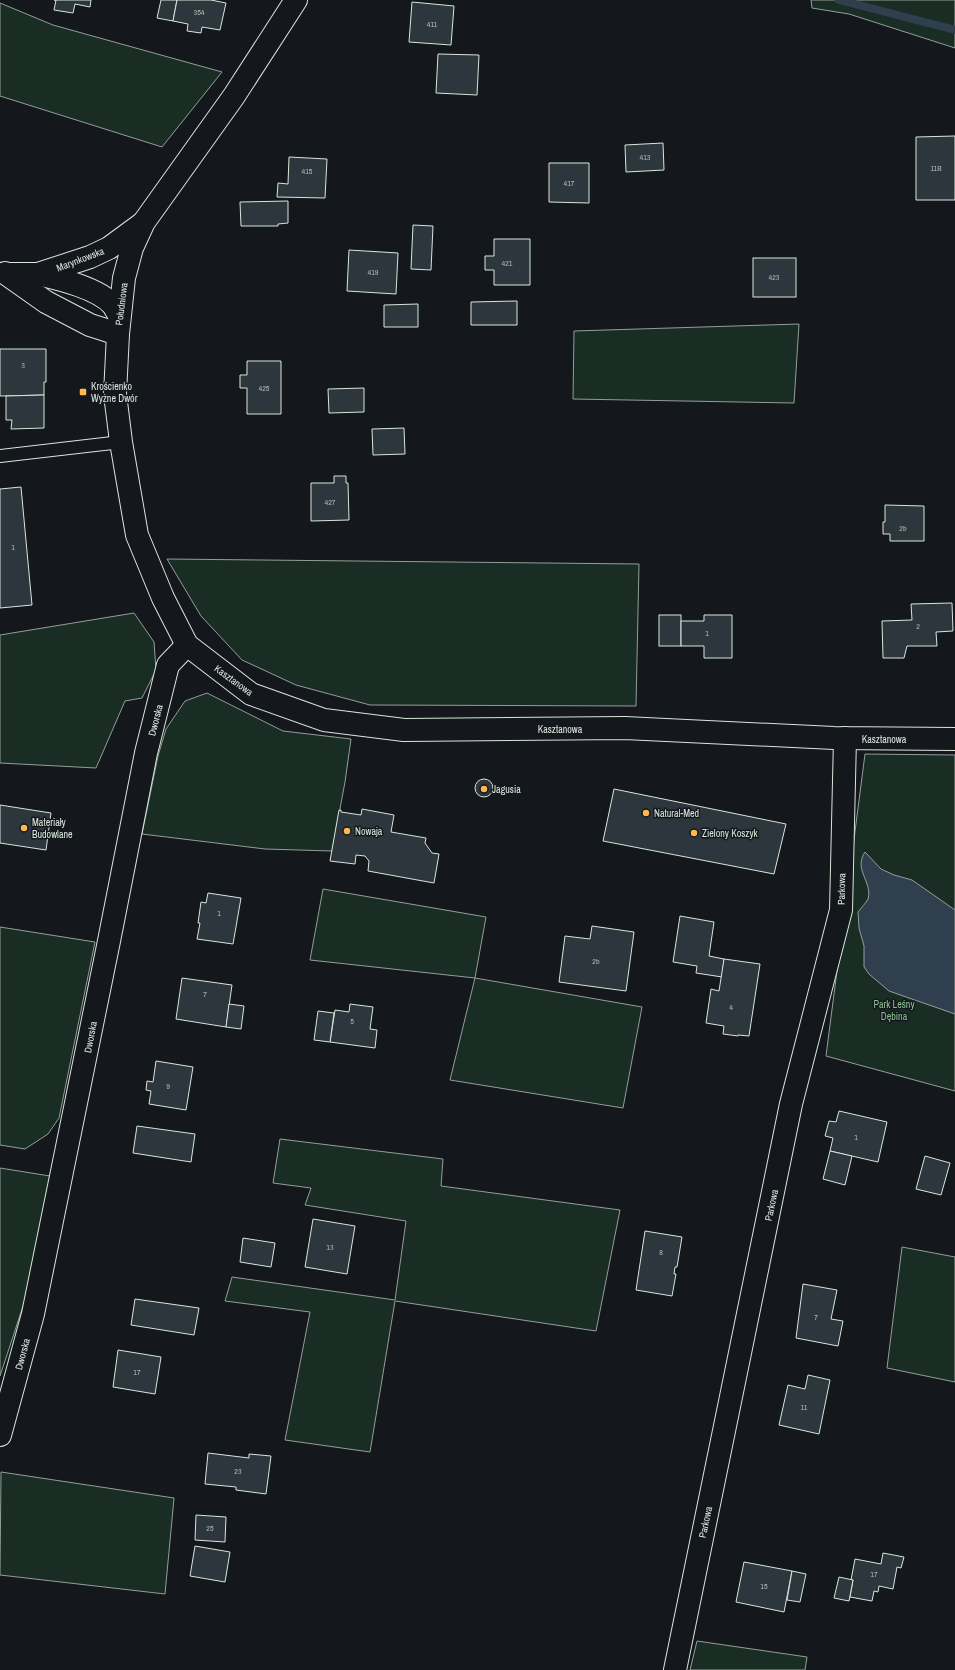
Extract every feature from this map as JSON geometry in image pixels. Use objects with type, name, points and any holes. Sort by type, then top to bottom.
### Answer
[{"type":"street","name":"Południowa","points":[[187,645],[163,598],[137,535],[121,442],[115,394],[118,325],[124,278],[132,248],[144,222],[234,96],[296,0]]},
{"type":"street","name":"Marynkowska","points":[[4,273],[38,274],[84,259],[109,248],[144,222]]},
{"type":"street","name":"Marynkowska","points":[[4,273],[46,302],[90,325],[118,325]]},
{"type":"street","points":[[38,274],[59,279],[102,296],[112,304],[118,325]]},
{"type":"street","name":"Kasztanowa","points":[[187,645],[251,694],[324,720],[404,730],[625,728],[845,738],[955,739]]},
{"type":"street","name":"Dworska","points":[[0,1435],[33,1314],[146,753],[168,665],[187,645]]},
{"type":"street","name":"Parkowa","points":[[675,1670],[791,1104],[841,910],[845,738]]},
{"type":"lane","points":[[0,456],[121,442]]},
{"type":"green space","points":[[811,0],[955,0],[955,48],[849,14],[812,8]]},
{"type":"green space","points":[[0,3],[53,25],[222,72],[162,147],[0,96]]},
{"type":"green space","points":[[799,324],[794,403],[573,399],[574,331]]},
{"type":"green space","points":[[167,559],[639,564],[636,706],[370,705],[296,685],[242,660],[201,616]]},
{"type":"green space","points":[[134,613],[154,642],[156,670],[142,698],[125,701],[96,768],[0,763],[0,635]]},
{"type":"green space","points":[[207,693],[283,731],[351,739],[345,782],[332,851],[265,849],[142,834],[158,756],[166,729],[185,701]]},
{"type":"green space","name":"Park Leśny Dębina","points":[[865,754],[955,755],[955,1091],[826,1056]]},
{"type":"green space","points":[[323,889],[486,917],[475,978],[310,960]]},
{"type":"green space","points":[[0,927],[95,942],[59,1118],[48,1134],[25,1149],[0,1145]]},
{"type":"green space","points":[[475,978],[642,1007],[623,1108],[450,1080]]},
{"type":"green space","points":[[280,1139],[443,1159],[441,1186],[620,1210],[596,1331],[395,1301],[370,1452],[285,1440],[310,1312],[225,1301],[232,1277],[395,1300],[406,1221],[305,1205],[311,1188],[273,1183]]},
{"type":"green space","points":[[0,1168],[50,1176],[28,1291],[0,1376]]},
{"type":"green space","points":[[902,1247],[955,1257],[955,1382],[887,1368]]},
{"type":"green space","points":[[1,1472],[174,1498],[165,1594],[0,1575]]},
{"type":"green space","points":[[697,1641],[807,1657],[805,1670],[690,1670]]},
{"type":"water","points":[[865,852],[881,869],[894,875],[912,880],[955,910],[955,1014],[889,991],[869,974],[864,967],[864,946],[859,928],[858,912],[868,899],[869,893],[861,865]]},
{"type":"building","points":[[56,0],[91,0],[90,7],[75,4],[73,13],[54,10]]},
{"type":"building","points":[[161,0],[177,0],[173,21],[157,18]]},
{"type":"building","points":[[177,0],[211,0],[226,3],[220,30],[202,27],[201,33],[187,31],[188,24],[173,21]]},
{"type":"building","points":[[412,2],[454,6],[451,45],[409,42]]},
{"type":"building","points":[[438,54],[479,55],[477,95],[436,93]]},
{"type":"building","points":[[955,136],[955,200],[916,200],[916,137]]},
{"type":"building","points":[[663,143],[664,170],[626,172],[625,145]]},
{"type":"building","points":[[289,157],[327,159],[325,198],[277,197],[278,183],[288,184]]},
{"type":"building","points":[[549,163],[589,163],[589,203],[549,202]]},
{"type":"building","points":[[288,201],[288,223],[278,224],[278,226],[241,226],[240,202]]},
{"type":"building","points":[[413,225],[433,226],[431,270],[411,269]]},
{"type":"building","points":[[494,239],[530,239],[530,285],[494,285],[494,270],[485,270],[485,256],[494,256]]},
{"type":"building","points":[[349,250],[398,253],[396,294],[347,291]]},
{"type":"building","points":[[753,258],[796,258],[796,297],[753,297]]},
{"type":"building","points":[[517,301],[517,325],[471,325],[471,302]]},
{"type":"building","points":[[418,304],[418,327],[384,327],[384,305]]},
{"type":"building","points":[[0,349],[46,349],[46,382],[44,382],[44,395],[0,396]]},
{"type":"building","points":[[247,361],[281,361],[281,414],[247,414],[247,388],[240,388],[240,375],[247,375]]},
{"type":"building","points":[[364,388],[364,412],[329,413],[328,389]]},
{"type":"building","points":[[44,395],[44,428],[11,429],[12,420],[6,420],[6,396]]},
{"type":"building","points":[[404,428],[405,454],[373,455],[372,429]]},
{"type":"building","points":[[334,476],[346,476],[346,483],[348,483],[349,520],[311,521],[311,483],[334,483]]},
{"type":"building","points":[[21,487],[32,605],[0,608],[0,489]]},
{"type":"building","points":[[885,505],[924,506],[924,541],[890,541],[890,534],[883,534]]},
{"type":"building","points":[[952,603],[953,631],[936,632],[937,646],[907,646],[904,658],[883,658],[882,621],[912,620],[911,604]]},
{"type":"building","points":[[659,615],[681,615],[681,646],[659,646]]},
{"type":"building","points":[[704,615],[732,615],[732,658],[704,658],[704,646],[681,646],[681,621],[704,621]]},
{"type":"building","name":"Jagusia","points":[[484,779],[490,782],[493,788],[490,794],[484,797],[478,794],[475,788],[478,782]]},
{"type":"building","name":"Zielony Koszyk","points":[[614,789],[786,824],[774,874],[603,841]]},
{"type":"building","name":"Materiały Budowlane","points":[[0,805],[51,813],[46,850],[0,843]]},
{"type":"building","points":[[362,809],[394,815],[391,832],[426,838],[425,843],[432,853],[439,854],[434,883],[368,871],[369,861],[365,856],[356,855],[355,864],[330,861],[339,810],[341,810],[341,812],[361,815]]},
{"type":"building","points":[[208,893],[241,898],[233,944],[197,939],[200,923],[198,923],[201,902],[206,903]]},
{"type":"building","points":[[680,916],[714,922],[709,956],[724,959],[722,977],[696,973],[697,966],[673,962]]},
{"type":"building","points":[[592,926],[634,932],[626,991],[559,982],[565,936],[590,939]]},
{"type":"building","points":[[724,959],[760,964],[749,1036],[723,1034],[724,1026],[706,1023],[711,989],[719,991]]},
{"type":"building","points":[[182,978],[232,985],[226,1027],[176,1019]]},
{"type":"building","points":[[229,1004],[244,1006],[241,1029],[226,1027]]},
{"type":"building","points":[[350,1004],[373,1007],[370,1029],[377,1030],[375,1048],[330,1042],[335,1010],[349,1012]]},
{"type":"building","points":[[318,1011],[334,1013],[330,1042],[314,1040]]},
{"type":"building","points":[[156,1061],[193,1067],[186,1110],[149,1104],[151,1091],[146,1090],[147,1081],[153,1082]]},
{"type":"building","points":[[839,1111],[887,1122],[878,1162],[830,1151],[833,1138],[825,1136],[829,1121],[836,1122]]},
{"type":"building","points":[[137,1126],[195,1134],[191,1162],[133,1153]]},
{"type":"building","points":[[830,1151],[852,1156],[845,1185],[823,1179]]},
{"type":"building","points":[[925,1156],[950,1163],[941,1195],[916,1189]]},
{"type":"building","points":[[313,1219],[355,1226],[347,1274],[305,1267]]},
{"type":"building","points":[[645,1231],[682,1237],[677,1267],[675,1267],[674,1274],[676,1274],[672,1296],[636,1290]]},
{"type":"building","points":[[243,1238],[275,1243],[271,1267],[240,1262]]},
{"type":"building","points":[[803,1284],[837,1290],[831,1319],[843,1321],[838,1346],[796,1338]]},
{"type":"building","points":[[135,1299],[199,1308],[194,1335],[131,1325]]},
{"type":"building","points":[[118,1350],[161,1357],[155,1394],[113,1387]]},
{"type":"building","points":[[808,1375],[830,1380],[819,1434],[779,1425],[788,1385],[805,1389]]},
{"type":"building","points":[[208,1453],[249,1458],[249,1454],[271,1456],[266,1494],[236,1490],[236,1487],[205,1484]]},
{"type":"building","points":[[196,1515],[226,1517],[225,1542],[195,1540]]},
{"type":"building","points":[[195,1546],[230,1552],[225,1582],[190,1576]]},
{"type":"building","points":[[883,1553],[904,1557],[901,1568],[897,1567],[893,1589],[879,1586],[878,1592],[874,1591],[872,1601],[850,1597],[853,1580],[851,1580],[855,1559],[881,1564]]},
{"type":"building","points":[[744,1562],[792,1571],[784,1612],[736,1602]]},
{"type":"building","points":[[792,1571],[806,1574],[800,1602],[787,1600]]},
{"type":"building","points":[[839,1577],[853,1580],[849,1601],[834,1598]]},
{"type":"waterway","points":[[839,0],[955,30]]},
{"type":"place","name":"Krościenko Wyżne Dwór","points":[[83,392]]},
{"type":"place","name":"Jagusia","points":[[484,789]]},
{"type":"place","name":"Natural-Med","points":[[646,813]]},
{"type":"place","name":"Materiały Budowlane","points":[[24,828]]},
{"type":"place","name":"Nowaja","points":[[347,831]]},
{"type":"place","name":"Zielony Koszyk","points":[[694,833]]}]
